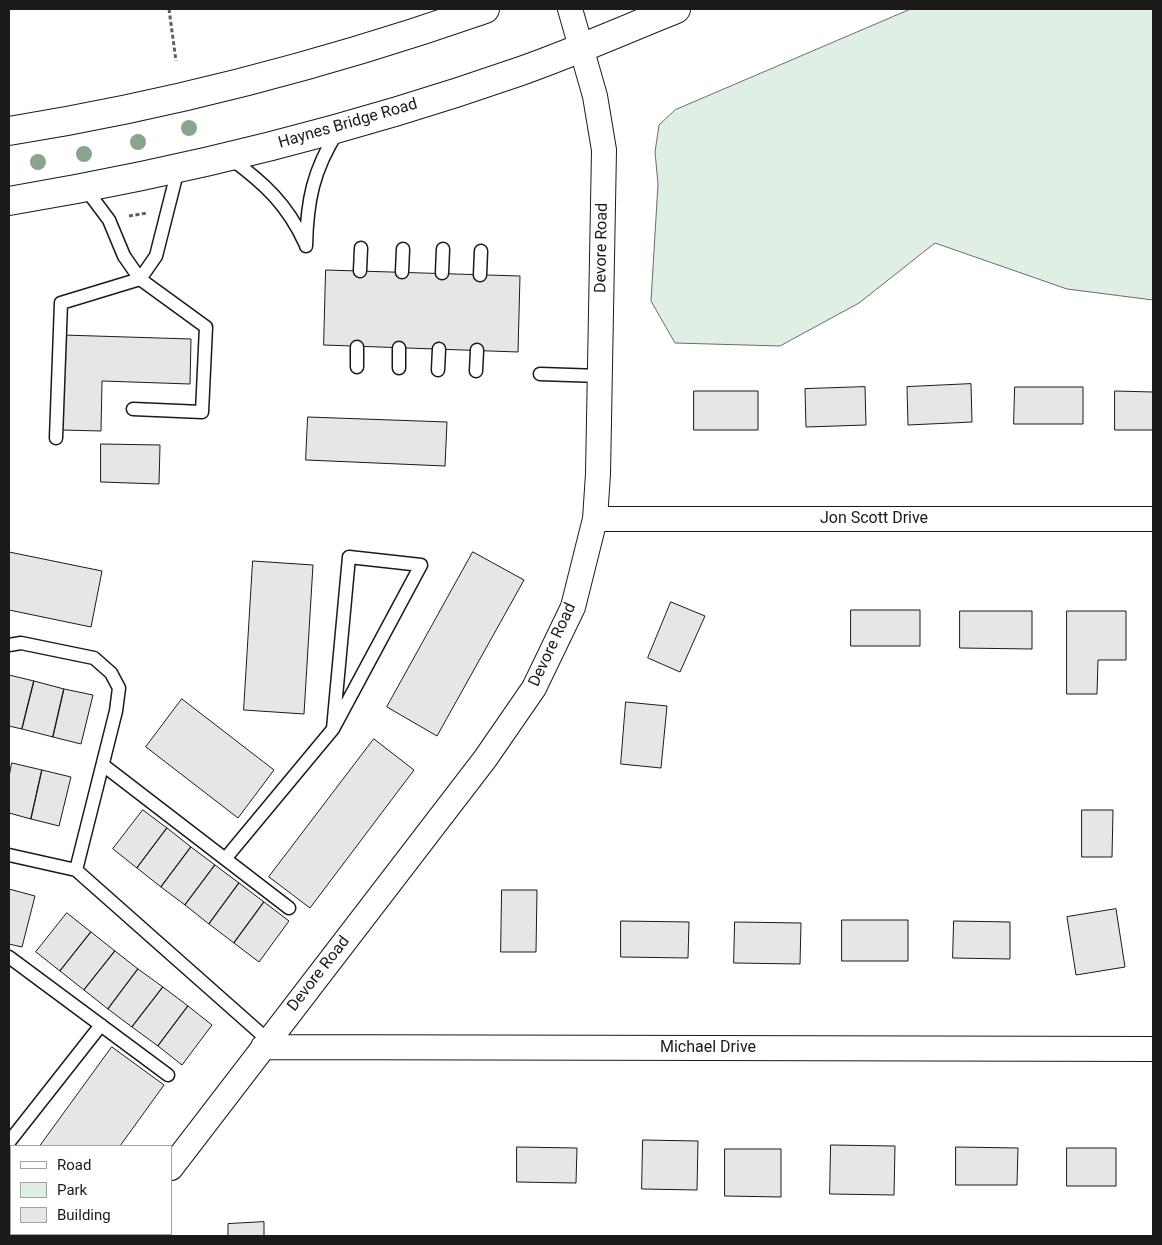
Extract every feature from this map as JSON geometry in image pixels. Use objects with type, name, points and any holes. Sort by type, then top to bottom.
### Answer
[{"type":"main road","points":[[9,131],[127,110],[242,83],[332,59],[485,9]]},
{"type":"main road","name":"Haynes Bridge Road","points":[[9,201],[85,188],[230,158],[420,104],[581,48],[676,9]]},
{"type":"street","name":"Devore Road","points":[[172,1167],[485,759],[534,688],[573,607],[595,518],[598,474],[604,150],[595,96],[570,9]]},
{"type":"street","name":"Jon Scott Drive","points":[[595,518],[1153,519]]},
{"type":"street","name":"Michael Drive","points":[[266,1043],[1153,1049]]},
{"type":"lane","points":[[230,158],[257,178],[279,199],[295,221],[306,246],[311,189],[327,149],[341,126]]},
{"type":"lane","points":[[56,438],[61,302],[140,279],[156,256],[178,169]]},
{"type":"lane","points":[[85,188],[109,220],[124,256],[140,279],[206,327],[202,412],[133,409]]},
{"type":"lane","points":[[360,271],[361,248]]},
{"type":"lane","points":[[402,272],[403,249]]},
{"type":"lane","points":[[442,273],[443,250]]},
{"type":"lane","points":[[480,251],[480,275]]},
{"type":"lane","points":[[357,367],[358,347]]},
{"type":"lane","points":[[399,348],[399,368]]},
{"type":"lane","points":[[438,370],[439,349]]},
{"type":"lane","points":[[476,371],[477,350]]},
{"type":"lane","points":[[540,374],[600,376]]},
{"type":"lane","points":[[226,859],[333,729],[421,564],[349,557],[333,729]]},
{"type":"lane","points":[[9,645],[21,643],[94,658],[111,673],[119,688],[116,711],[76,870]]},
{"type":"lane","points":[[103,765],[289,908]]},
{"type":"lane","points":[[9,855],[76,870],[266,1043]]},
{"type":"lane","points":[[10,961],[168,1075]]},
{"type":"lane","points":[[9,1141],[101,1025]]},
{"type":"path","points":[[169,9],[176,61]]},
{"type":"path","points":[[128,217],[151,212]]},
{"type":"green space","points":[[911,9],[1153,9],[1153,300],[1067,289],[935,243],[859,303],[780,346],[675,343],[651,301],[658,184],[655,152],[659,125],[675,110]]},
{"type":"building","points":[[326,270],[520,276],[518,352],[324,345]]},
{"type":"building","points":[[63,335],[191,339],[190,384],[102,381],[101,431],[61,430]]},
{"type":"building","points":[[971,384],[972,422],[908,425],[907,387]]},
{"type":"building","points":[[865,387],[866,425],[806,427],[805,389]]},
{"type":"building","points":[[1015,387],[1083,387],[1083,424],[1014,424]]},
{"type":"building","points":[[694,391],[758,391],[758,430],[694,430]]},
{"type":"building","points":[[1115,391],[1153,392],[1153,430],[1115,430]]},
{"type":"building","points":[[308,417],[447,422],[445,466],[306,460]]},
{"type":"building","points":[[101,444],[160,445],[159,484],[101,482]]},
{"type":"building","points":[[9,552],[102,571],[91,627],[9,610]]},
{"type":"building","points":[[473,552],[524,580],[437,736],[387,707]]},
{"type":"building","points":[[253,561],[313,565],[304,714],[244,710]]},
{"type":"building","points":[[671,602],[705,616],[680,672],[648,658]]},
{"type":"building","points":[[851,610],[920,610],[920,646],[851,646]]},
{"type":"building","points":[[960,611],[1032,611],[1032,649],[960,648]]},
{"type":"building","points":[[1067,611],[1126,611],[1126,660],[1098,660],[1097,694],[1067,694]]},
{"type":"building","points":[[9,675],[34,681],[22,729],[9,726]]},
{"type":"building","points":[[34,681],[64,689],[53,737],[22,729]]},
{"type":"building","points":[[64,689],[93,695],[81,744],[53,737]]},
{"type":"building","points":[[182,699],[274,770],[238,818],[146,747]]},
{"type":"building","points":[[626,702],[667,706],[661,768],[621,764]]},
{"type":"building","points":[[374,739],[414,770],[310,908],[269,877]]},
{"type":"building","points":[[12,763],[42,770],[31,819],[9,813],[9,777]]},
{"type":"building","points":[[42,770],[71,777],[59,826],[31,819]]},
{"type":"building","points":[[143,810],[167,828],[137,868],[113,849]]},
{"type":"building","points":[[1082,810],[1113,810],[1112,857],[1082,857]]},
{"type":"building","points":[[167,828],[191,847],[161,887],[137,868]]},
{"type":"building","points":[[191,847],[215,865],[185,905],[161,887]]},
{"type":"building","points":[[215,865],[239,883],[209,924],[185,905]]},
{"type":"building","points":[[239,883],[264,902],[234,943],[209,924]]},
{"type":"building","points":[[9,889],[35,896],[22,947],[9,944]]},
{"type":"building","points":[[502,890],[537,890],[536,952],[501,952]]},
{"type":"building","points":[[264,902],[289,921],[259,962],[234,943]]},
{"type":"building","points":[[1116,909],[1125,967],[1076,975],[1067,917]]},
{"type":"building","points":[[67,913],[91,932],[60,971],[36,952]]},
{"type":"building","points":[[842,920],[908,920],[908,961],[842,961]]},
{"type":"building","points":[[621,921],[689,922],[688,958],[621,957]]},
{"type":"building","points":[[954,921],[1010,922],[1010,959],[953,958]]},
{"type":"building","points":[[735,922],[801,923],[800,964],[734,963]]},
{"type":"building","points":[[91,932],[115,951],[84,990],[60,971]]},
{"type":"building","points":[[115,951],[138,969],[108,1009],[84,990]]},
{"type":"building","points":[[138,969],[163,987],[132,1027],[108,1009]]},
{"type":"building","points":[[163,987],[188,1006],[158,1046],[132,1027]]},
{"type":"building","points":[[188,1006],[212,1025],[182,1065],[158,1046]]},
{"type":"building","points":[[112,1047],[164,1085],[121,1145],[41,1145]]},
{"type":"building","points":[[643,1140],[698,1141],[697,1190],[642,1189]]},
{"type":"building","points":[[831,1145],[895,1146],[894,1195],[830,1194]]},
{"type":"building","points":[[517,1147],[577,1148],[576,1183],[517,1182]]},
{"type":"building","points":[[956,1147],[1018,1148],[1017,1185],[956,1185]]},
{"type":"building","points":[[1067,1148],[1116,1148],[1116,1186],[1067,1186]]},
{"type":"building","points":[[725,1149],[781,1149],[781,1197],[725,1196]]},
{"type":"building","points":[[10,1188],[9,1233],[9,1190]]},
{"type":"building","points":[[264,1222],[264,1236],[228,1236],[228,1224]]},
{"type":"building","points":[[10,1233],[10,1235],[40,1235],[39,1236],[9,1236]]}]
